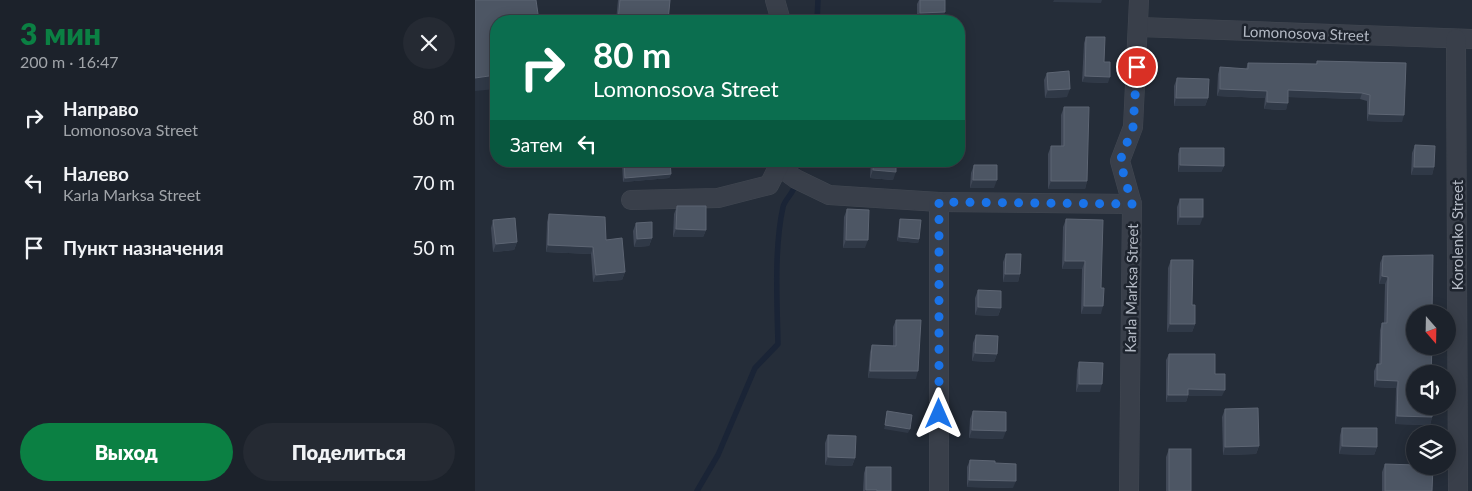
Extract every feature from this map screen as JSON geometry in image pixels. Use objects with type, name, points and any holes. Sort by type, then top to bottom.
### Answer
[{"type":"street","points":[[775,0],[779,15]]},
{"type":"street","name":"Karla Marksa Street","points":[[1129,491],[1132,204],[1120,161],[1133,127],[1139,0]]},
{"type":"street","name":"Lomonosova Street","points":[[1139,27],[1464,39]]},
{"type":"street","name":"Korolenko Street","points":[[1458,491],[1464,39]]},
{"type":"street","points":[[631,200],[719,198],[769,185],[778,167]]},
{"type":"street","points":[[782,167],[796,179],[829,195],[939,202],[1132,204]]},
{"type":"street","points":[[939,202],[939,491]]},
{"type":"building","points":[[475,0],[536,0],[538,15],[490,15],[490,76],[475,78]]},
{"type":"building","points":[[620,0],[670,0],[669,15],[619,15]]},
{"type":"building","points":[[920,0],[945,0],[945,12],[920,13]]},
{"type":"building","points":[[1086,37],[1105,37],[1104,62],[1110,62],[1110,77],[1085,76]]},
{"type":"building","points":[[1317,61],[1406,63],[1404,115],[1369,114],[1370,95],[1362,93],[1288,90],[1288,103],[1267,102],[1267,91],[1220,89],[1220,67],[1248,69],[1248,63],[1317,64]]},
{"type":"building","points":[[1069,71],[1070,89],[1048,90],[1047,73]]},
{"type":"building","points":[[1177,78],[1209,79],[1208,98],[1176,98]]},
{"type":"building","points":[[1064,107],[1089,107],[1087,181],[1051,181],[1051,146],[1064,146]]},
{"type":"building","points":[[1415,145],[1435,146],[1434,167],[1414,167]]},
{"type":"building","points":[[1180,148],[1224,148],[1224,166],[1180,165]]},
{"type":"building","points":[[974,165],[997,165],[997,180],[973,180]]},
{"type":"building","points":[[624,167],[670,167],[671,174],[625,178]]},
{"type":"building","points":[[873,167],[896,167],[896,172],[873,170]]},
{"type":"building","points":[[1180,199],[1203,199],[1203,217],[1180,217]]},
{"type":"building","points":[[677,206],[706,206],[706,230],[676,229]]},
{"type":"building","points":[[847,209],[869,210],[868,240],[846,240]]},
{"type":"building","points":[[549,214],[605,217],[606,240],[622,238],[625,272],[596,275],[593,247],[548,245]]},
{"type":"building","points":[[515,218],[517,242],[496,244],[493,220]]},
{"type":"building","points":[[900,219],[921,220],[919,239],[899,237]]},
{"type":"building","points":[[1066,219],[1103,220],[1101,288],[1104,288],[1103,306],[1084,306],[1085,261],[1065,261]]},
{"type":"building","points":[[652,222],[652,238],[637,239],[636,223]]},
{"type":"building","points":[[1006,254],[1021,254],[1020,274],[1005,274]]},
{"type":"building","points":[[1433,255],[1432,305],[1406,305],[1406,355],[1432,355],[1431,365],[1406,365],[1406,415],[1432,415],[1432,417],[1397,416],[1398,381],[1377,380],[1377,364],[1381,364],[1382,323],[1387,323],[1388,277],[1382,276],[1383,256]]},
{"type":"building","points":[[1171,260],[1193,260],[1192,305],[1195,305],[1195,324],[1170,324]]},
{"type":"building","points":[[978,290],[1001,291],[1001,308],[978,307]]},
{"type":"building","points":[[896,320],[921,320],[918,371],[870,371],[872,345],[896,346]]},
{"type":"building","points":[[976,335],[998,336],[997,354],[975,353]]},
{"type":"building","points":[[1169,354],[1215,354],[1215,374],[1225,374],[1225,390],[1188,389],[1188,395],[1168,395]]},
{"type":"building","points":[[1079,362],[1103,363],[1102,384],[1079,384]]},
{"type":"building","points":[[1258,408],[1259,446],[1225,447],[1225,409]]},
{"type":"building","points":[[887,411],[912,415],[910,429],[885,425]]},
{"type":"building","points":[[973,411],[1006,412],[1006,431],[972,430]]},
{"type":"building","points":[[1342,428],[1377,428],[1377,447],[1342,446]]},
{"type":"building","points":[[828,435],[856,436],[855,458],[828,457]]},
{"type":"building","points":[[1169,449],[1191,449],[1191,491],[1169,491]]},
{"type":"building","points":[[970,460],[1016,464],[1016,481],[969,480]]},
{"type":"building","points":[[1385,464],[1406,465],[1406,475],[1433,475],[1432,491],[1385,491]]},
{"type":"building","points":[[866,467],[891,467],[891,491],[866,490]]},
{"type":"waterway","points":[[817,15],[818,0]]},
{"type":"waterway","points":[[796,174],[797,167]]},
{"type":"waterway","points":[[697,491],[718,455],[755,368],[778,344],[778,240],[783,207],[795,187],[795,183]]},
{"type":"route","points":[[939,414],[939,202],[1132,204],[1120,161],[1133,127],[1137,67]]}]
